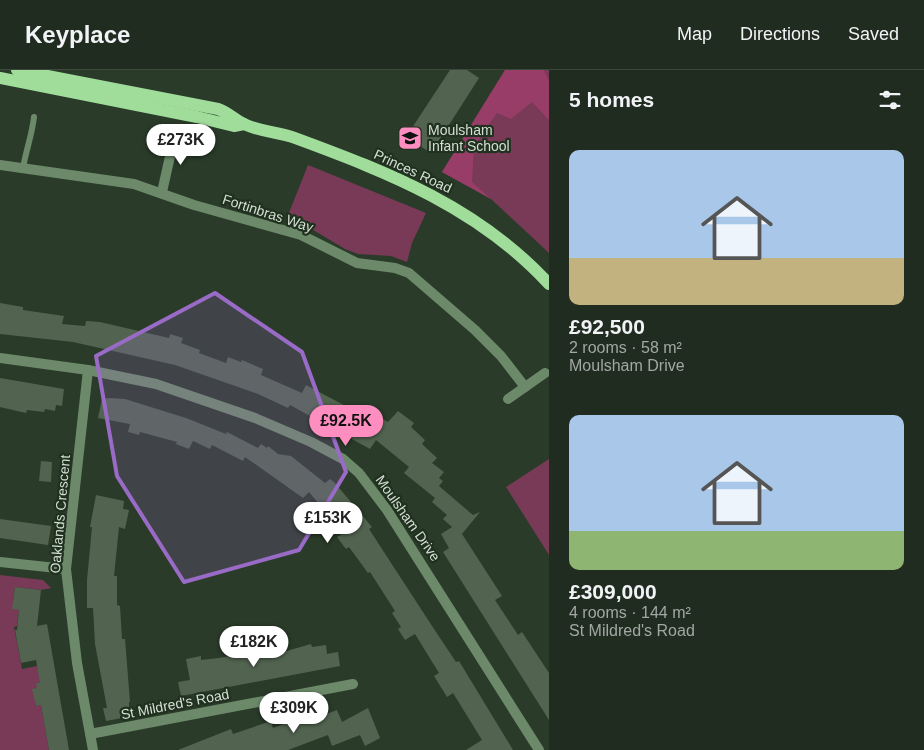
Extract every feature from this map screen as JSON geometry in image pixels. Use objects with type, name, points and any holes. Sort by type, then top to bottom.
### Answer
[{"type":"main road","name":"Princes Road","points":[[17,70],[65,74],[218,109],[230,113],[244,124],[293,137],[410,184],[445,201],[511,246],[549,284]]},
{"type":"main road","name":"Princes Road","points":[[0,78],[234,126],[244,124]]},
{"type":"street","points":[[162,192],[175,134]]},
{"type":"street","name":"Fortinbras Way","points":[[0,165],[108,179],[162,192],[194,205],[301,235],[352,262],[395,268],[409,273],[476,330],[501,356],[524,387]]},
{"type":"street","name":"Moulsham Drive","points":[[0,358],[88,370],[156,384],[255,418],[311,442],[343,459],[359,473],[392,517],[539,750]]},
{"type":"street","name":"Oaklands Crescent","points":[[88,370],[66,569],[77,664],[93,750]]},
{"type":"street","points":[[508,399],[547,372]]},
{"type":"street","points":[[0,562],[66,569]]},
{"type":"street","name":"St Mildred's Road","points":[[90,734],[353,684]]},
{"type":"lane","points":[[23,168],[26,150],[31,141],[34,116]]},
{"type":"highlighted area","points":[[215,293],[302,352],[346,472],[299,550],[184,582],[117,476],[96,356]]},
{"type":"shaded area","points":[[505,70],[549,70],[549,253],[491,199],[442,172]]},
{"type":"shaded area","points":[[505,70],[544,70],[549,81],[549,120],[532,102],[511,119],[497,113],[474,146],[472,182],[491,199],[442,172]]},
{"type":"shaded area","points":[[308,165],[426,213],[412,243],[407,262],[391,256],[358,254],[345,249],[310,228],[286,220]]},
{"type":"shaded area","points":[[549,459],[549,555],[506,487]]},
{"type":"shaded area","points":[[0,575],[43,580],[51,588],[41,590],[15,587],[13,601],[19,610],[17,626],[14,627],[22,669],[37,666],[38,669],[44,699],[35,701],[36,706],[41,705],[49,750],[0,750]]},
{"type":"building","points":[[450,70],[467,70],[479,78],[431,153],[406,137]]},
{"type":"building","points":[[0,303],[23,307],[23,310],[64,316],[62,324],[85,326],[86,321],[100,322],[169,338],[170,334],[183,338],[181,343],[200,350],[199,353],[226,363],[228,357],[241,362],[242,360],[263,369],[261,375],[302,393],[306,385],[372,420],[376,415],[388,422],[398,411],[414,423],[411,427],[425,440],[422,444],[437,458],[432,463],[444,472],[439,478],[443,481],[439,486],[473,515],[480,512],[462,534],[502,596],[495,600],[518,635],[522,632],[549,673],[549,720],[443,552],[449,548],[441,534],[452,527],[443,519],[447,515],[432,502],[435,498],[404,473],[409,467],[376,440],[370,449],[290,405],[288,408],[258,394],[175,365],[73,342],[0,334]]},
{"type":"building","points":[[0,378],[64,389],[62,406],[56,405],[55,411],[45,409],[44,412],[27,410],[26,413],[0,407]]},
{"type":"building","points":[[102,399],[125,399],[186,418],[226,434],[227,432],[258,448],[261,444],[267,448],[268,446],[278,454],[291,456],[325,483],[330,479],[334,482],[372,527],[369,529],[456,662],[459,661],[513,750],[466,750],[482,740],[453,693],[447,697],[434,676],[439,673],[415,634],[405,640],[398,629],[401,627],[392,613],[395,611],[370,572],[368,573],[349,547],[346,549],[337,537],[342,534],[309,492],[303,498],[245,457],[243,461],[212,445],[210,449],[193,441],[189,449],[176,444],[177,442],[140,432],[139,435],[128,432],[130,424],[98,418]]},
{"type":"building","points":[[41,461],[52,462],[51,482],[39,481]]},
{"type":"building","points":[[96,495],[124,501],[123,509],[129,510],[125,529],[119,527],[114,576],[117,576],[117,605],[120,606],[122,639],[125,639],[130,702],[129,707],[120,709],[122,718],[106,721],[103,708],[107,708],[95,644],[93,608],[87,608],[87,580],[92,527],[90,527]]},
{"type":"building","points":[[0,519],[51,526],[48,545],[0,538]]},
{"type":"building","points":[[15,587],[41,590],[37,626],[47,624],[69,750],[49,750],[41,705],[36,706],[32,689],[37,688],[36,683],[40,683],[36,660],[21,663],[15,630],[17,630],[19,610],[12,609]]},
{"type":"building","points":[[311,644],[312,647],[326,645],[327,654],[338,652],[340,666],[181,696],[178,682],[190,680],[186,659],[201,656],[201,660],[219,658],[275,648],[276,654]]},
{"type":"building","points":[[368,708],[380,738],[365,746],[360,735],[332,746],[328,735],[288,750],[178,750],[231,729],[233,734],[271,721],[273,728],[306,715],[308,721],[337,710],[342,722]]},
{"type":"place","name":"Moulsham Infant School","points":[[410,138]]}]
